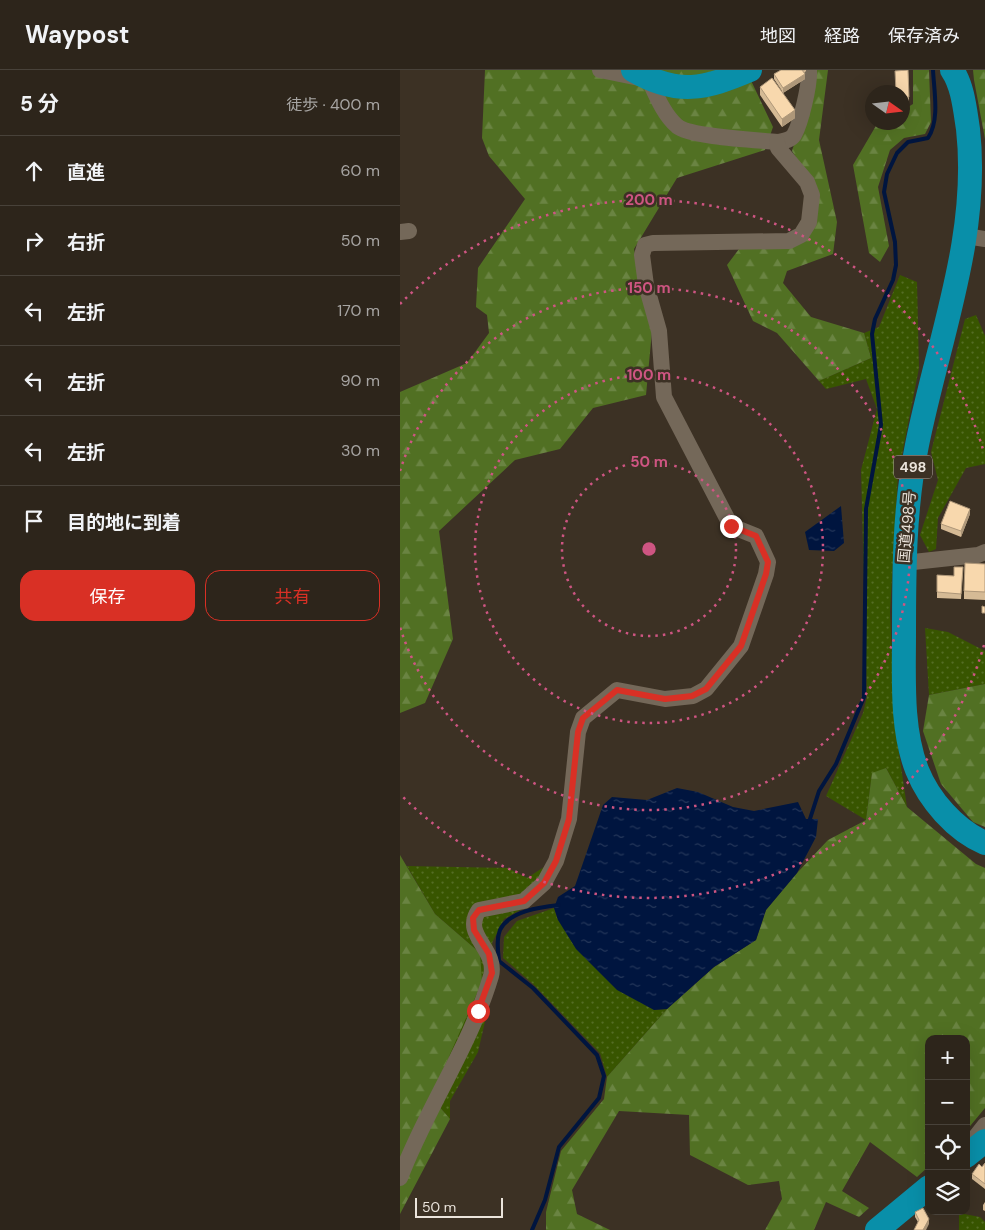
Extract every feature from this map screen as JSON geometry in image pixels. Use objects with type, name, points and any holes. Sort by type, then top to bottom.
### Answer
[{"type":"highway","points":[[641,75],[683,88],[709,86],[750,70]]},
{"type":"highway","name":"国道498号","points":[[954,72],[965,107],[971,160],[976,238],[955,293],[932,375],[916,447],[909,497],[904,563],[905,709],[917,770],[944,811],[960,828],[985,843]]},
{"type":"highway","points":[[970,1153],[985,1141]]},
{"type":"highway","points":[[877,1230],[925,1190]]},
{"type":"street","points":[[600,70],[641,75],[678,127],[691,132],[776,142],[787,140],[793,136],[801,114],[809,70]]},
{"type":"street","points":[[400,1178],[410,1151],[478,1011],[492,973],[489,954],[474,930],[473,918],[479,910],[524,901],[544,883],[556,861],[569,819],[578,732],[583,718],[617,690],[665,699],[692,696],[706,689],[741,646],[766,574],[768,562],[756,536],[731,526],[664,397],[659,331],[646,285],[642,255],[645,245],[653,243],[789,241],[801,235],[809,222],[812,195],[807,182],[778,148],[776,142]]},
{"type":"street","points":[[904,563],[978,555],[985,552]]},
{"type":"street","points":[[970,1144],[985,1124]]},
{"type":"green space","points":[[485,70],[746,70],[773,127],[765,150],[677,178],[634,249],[652,331],[646,395],[593,408],[560,449],[515,460],[439,531],[453,639],[425,703],[400,713],[400,392],[467,363],[489,333],[487,315],[476,307],[478,268],[525,199],[489,156],[482,138]]},
{"type":"green space","points":[[815,70],[828,70],[819,140],[837,222],[833,254],[787,271],[783,283],[811,317],[864,333],[871,358],[819,381],[777,333],[753,321],[727,265],[739,249],[793,246],[818,194],[792,151]]},
{"type":"green space","points":[[913,70],[929,70],[931,122],[925,134],[904,138],[890,150],[878,187],[889,246],[880,262],[869,253],[853,165],[873,130],[910,130],[910,106],[913,104]]},
{"type":"green space","points":[[973,70],[985,70],[985,139],[974,80]]},
{"type":"green space","points":[[900,275],[917,282],[919,368],[898,475],[890,612],[895,726],[907,807],[886,768],[872,774],[866,820],[826,796],[863,713],[867,697],[861,470],[877,409],[866,379],[826,389],[819,381],[871,358],[864,333],[879,327]]},
{"type":"green space","points":[[976,315],[985,336],[985,464],[966,468],[938,518],[936,549],[929,552],[920,535],[938,480],[931,452],[965,319]]},
{"type":"green space","points":[[925,628],[948,632],[985,651],[985,684],[929,695]]},
{"type":"green space","points":[[985,684],[985,827],[973,822],[941,784],[923,731],[929,695]]},
{"type":"green space","points":[[886,768],[907,807],[976,864],[985,868],[985,1108],[970,1126],[970,1035],[925,1035],[925,1170],[917,1177],[870,1142],[842,1191],[869,1208],[859,1217],[826,1202],[814,1230],[765,1230],[782,1199],[779,1181],[748,1185],[690,1155],[689,1115],[619,1111],[572,1190],[577,1214],[610,1230],[546,1230],[546,1212],[561,1151],[604,1099],[607,1077],[667,1009],[714,967],[756,940],[766,910],[828,840],[866,820],[872,773]]},
{"type":"green space","points":[[400,855],[435,914],[480,953],[482,982],[431,1097],[450,1119],[400,1214]]},
{"type":"green space","points":[[407,866],[508,868],[527,878],[544,867],[529,905],[504,919],[492,943],[497,969],[478,1052],[450,1101],[450,1119],[431,1097],[480,953],[435,914]]},
{"type":"green space","points":[[554,908],[558,920],[654,1010],[667,1009],[607,1077],[600,1053],[533,984],[503,958],[504,937],[517,921]]},
{"type":"green space","points":[[959,1215],[980,1217],[985,1222],[985,1230],[959,1230]]},
{"type":"water","points":[[841,506],[844,543],[834,551],[809,550],[805,532]]},
{"type":"water","points":[[677,788],[698,792],[733,807],[754,811],[798,802],[806,819],[818,819],[816,837],[797,873],[766,910],[756,940],[714,967],[667,1009],[654,1010],[617,990],[576,949],[558,920],[554,908],[558,897],[575,886],[603,805],[612,797],[647,800]]},
{"type":"building","points":[[781,70],[802,70],[805,74],[783,88],[774,74]]},
{"type":"building","points":[[908,70],[909,85],[896,85],[895,71]]},
{"type":"building","points":[[772,78],[795,110],[782,119],[760,87]]},
{"type":"building","points":[[950,501],[970,509],[961,531],[941,524]]},
{"type":"building","points":[[965,563],[985,564],[985,592],[964,591]]},
{"type":"building","points":[[954,567],[963,567],[961,594],[937,592],[937,575],[954,576]]},
{"type":"building","points":[[982,606],[985,607],[985,613],[982,613]]},
{"type":"building","points":[[985,1163],[985,1184],[972,1174],[979,1164],[982,1167]]},
{"type":"building","points":[[923,1208],[925,1215],[929,1219],[923,1230],[914,1230],[919,1220],[915,1212]]},
{"type":"waterway","points":[[809,822],[819,791],[836,764],[864,697],[866,509],[881,425],[872,334],[875,319],[893,280],[896,265],[895,242],[884,192],[887,174],[897,153],[908,142],[928,138],[932,131],[935,114],[933,70]]},
{"type":"waterway","points":[[532,1230],[545,1200],[559,1147],[599,1098],[604,1076],[597,1055],[533,988],[499,961],[498,938],[500,930],[510,918],[526,911],[559,905]]},
{"type":"route","points":[[478,1011],[492,973],[489,954],[474,930],[473,918],[479,910],[524,901],[544,883],[556,861],[569,819],[578,732],[583,718],[617,690],[665,699],[692,696],[706,689],[741,646],[766,574],[768,562],[756,536],[731,526]]}]
